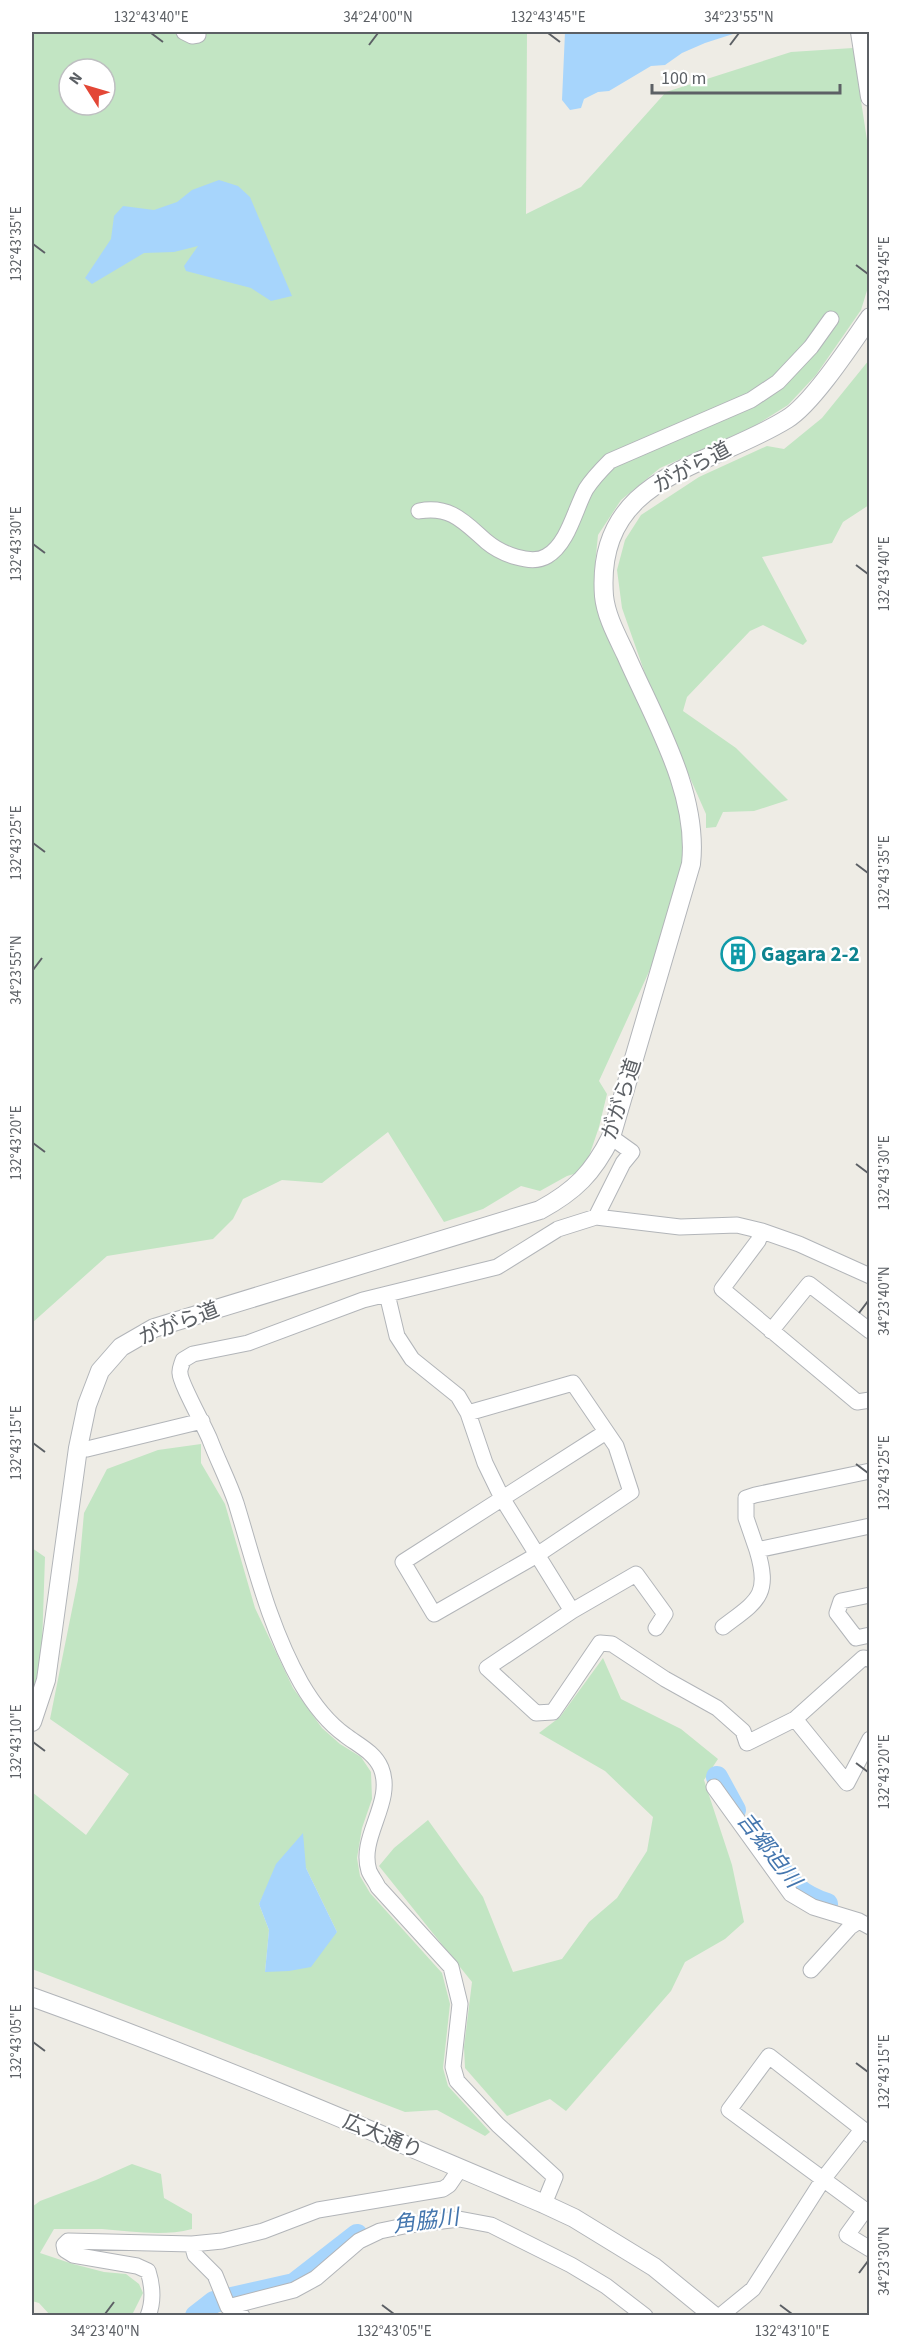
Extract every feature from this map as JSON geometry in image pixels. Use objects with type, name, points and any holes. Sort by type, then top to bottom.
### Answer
[{"type":"street","points":[[861,32],[870,97]]},
{"type":"street","name":"ががら道","points":[[32,1722],[46,1680],[78,1448],[87,1405],[100,1371],[121,1347],[165,1324],[540,1210],[560,1199],[589,1174],[611,1137],[691,864],[693,845],[689,807],[676,767],[605,605],[604,558],[618,522],[629,506],[660,482],[788,419],[819,386],[870,317]]},
{"type":"street","points":[[419,511],[432,509],[448,512],[461,519],[495,548],[509,554],[539,560],[549,555],[565,535],[587,488],[596,474],[610,461],[751,400],[778,382],[811,347],[831,319]]},
{"type":"street","points":[[596,1217],[623,1163],[632,1152],[611,1137]]},
{"type":"street","points":[[544,2204],[555,2177],[498,2125],[457,2081],[453,2067],[460,2004],[451,1967],[378,1887],[370,1872],[367,1858],[372,1830],[382,1801],[381,1768],[368,1750],[330,1721],[301,1683],[265,1604],[235,1501],[202,1421],[179,1374],[183,1360],[193,1354],[248,1343],[363,1300],[497,1267],[558,1229],[596,1217],[680,1227],[737,1225],[762,1231],[818,1252],[870,1276]]},
{"type":"street","points":[[762,1231],[758,1241],[722,1290],[856,1402],[870,1400]]},
{"type":"street","points":[[771,1331],[809,1284],[870,1331]]},
{"type":"street","points":[[387,1294],[397,1336],[412,1359],[458,1396],[468,1413],[485,1463],[502,1498],[572,1611]]},
{"type":"street","points":[[468,1413],[573,1383],[616,1446],[631,1492],[537,1555],[434,1614],[403,1562],[606,1432]]},
{"type":"street","points":[[78,1448],[87,1449],[202,1421]]},
{"type":"street","points":[[723,1627],[754,1603],[763,1587],[763,1570],[746,1518],[746,1498],[870,1471]]},
{"type":"street","points":[[757,1550],[870,1526]]},
{"type":"street","points":[[656,1628],[665,1614],[636,1574],[572,1611],[487,1668],[536,1713],[553,1712],[600,1642],[612,1644],[665,1680],[717,1708],[743,1731],[747,1743],[795,1719],[863,1658],[870,1659]]},
{"type":"street","points":[[870,1595],[841,1601],[837,1613],[855,1638],[870,1635]]},
{"type":"street","points":[[795,1719],[847,1783],[870,1739]]},
{"type":"street","points":[[714,1787],[791,1894],[813,1907],[864,1924]]},
{"type":"street","points":[[811,1970],[850,1927],[864,1924]]},
{"type":"street","name":"広大通り","points":[[32,1997],[124,2031],[574,2218],[654,2267],[714,2316]]},
{"type":"street","points":[[720,2316],[753,2289],[824,2178],[865,2133],[769,2056],[729,2110],[824,2178],[865,2210],[847,2235],[870,2249]]},
{"type":"street","points":[[148,2316],[152,2304],[148,2271],[137,2266],[73,2255],[65,2250],[64,2245],[68,2241],[192,2244],[222,2241],[263,2231],[318,2210],[442,2189],[449,2185],[460,2169]]},
{"type":"street","points":[[226,2301],[294,2290],[316,2278],[359,2241],[380,2231],[459,2219],[491,2225],[561,2259],[606,2286],[645,2316]]},
{"type":"street","points":[[192,2244],[195,2254],[215,2275],[226,2301],[242,2316]]},
{"type":"green space","points":[[32,32],[527,32],[526,214],[581,187],[666,92],[791,52],[853,48],[870,160],[869,284],[861,310],[816,375],[788,405],[753,427],[660,468],[621,500],[598,535],[594,575],[604,617],[676,757],[690,882],[599,1081],[607,1094],[584,1171],[567,1176],[540,1191],[521,1186],[483,1209],[444,1222],[388,1132],[322,1183],[282,1180],[243,1199],[233,1219],[213,1239],[107,1256],[32,1323]]},
{"type":"green space","points":[[869,360],[869,505],[843,522],[832,543],[762,557],[807,641],[803,645],[763,625],[750,631],[687,697],[683,711],[736,748],[788,800],[754,811],[723,812],[716,827],[706,828],[706,814],[649,685],[622,608],[617,570],[625,540],[641,515],[699,477],[767,446],[784,449],[822,418]]},
{"type":"green space","points":[[201,1444],[201,1463],[225,1504],[255,1608],[293,1688],[322,1728],[340,1744],[361,1757],[371,1772],[372,1799],[362,1828],[357,1858],[360,1876],[370,1893],[442,1973],[450,2004],[443,2068],[448,2086],[490,2132],[485,2136],[437,2110],[405,2112],[32,1969],[32,1792],[86,1835],[129,1774],[50,1719],[78,1580],[84,1513],[107,1469],[158,1450]],"holes":[[[306,1868],[337,1932],[265,1972],[269,1930],[259,1904],[267,1888]]]},
{"type":"green space","points":[[32,1548],[45,1557],[41,1675],[32,1695]]},
{"type":"green space","points":[[603,1658],[621,1699],[681,1729],[718,1759],[704,1780],[732,1865],[744,1922],[725,1939],[685,1962],[671,1991],[566,2111],[550,2099],[507,2116],[465,2068],[464,2047],[472,1982],[379,1866],[394,1848],[428,1820],[483,1897],[513,1972],[562,1959],[589,1922],[617,1898],[647,1851],[653,1817],[605,1771],[539,1733],[560,1717]]},
{"type":"green space","points":[[132,2164],[161,2174],[164,2198],[192,2214],[192,2229],[158,2233],[102,2229],[54,2229],[40,2253],[104,2272],[126,2274],[139,2284],[143,2293],[132,2315],[50,2315],[39,2303],[32,2301],[32,2207],[40,2201]]},
{"type":"water","points":[[565,32],[762,32],[736,33],[705,43],[682,53],[665,65],[651,66],[609,91],[598,92],[584,99],[581,108],[570,110],[562,100]]},
{"type":"water","points":[[219,180],[238,186],[250,197],[292,296],[271,301],[251,288],[186,271],[184,266],[198,246],[174,252],[144,253],[92,284],[85,278],[111,239],[114,216],[123,206],[154,210],[177,202],[192,190]]},
{"type":"water","points":[[303,1833],[306,1868],[337,1932],[311,1967],[265,1972],[269,1930],[259,1904],[276,1864]]},
{"type":"waterway","name":"吉郷迫川","points":[[717,1777],[735,1810]]},
{"type":"waterway","name":"吉郷迫川","points":[[775,1862],[797,1888],[810,1897],[827,1904]]},
{"type":"waterway","name":"角脇川","points":[[196,2316],[214,2302],[294,2284],[357,2235]]},
{"type":"place","name":"Gagara 2-2","points":[[738,954]]}]
